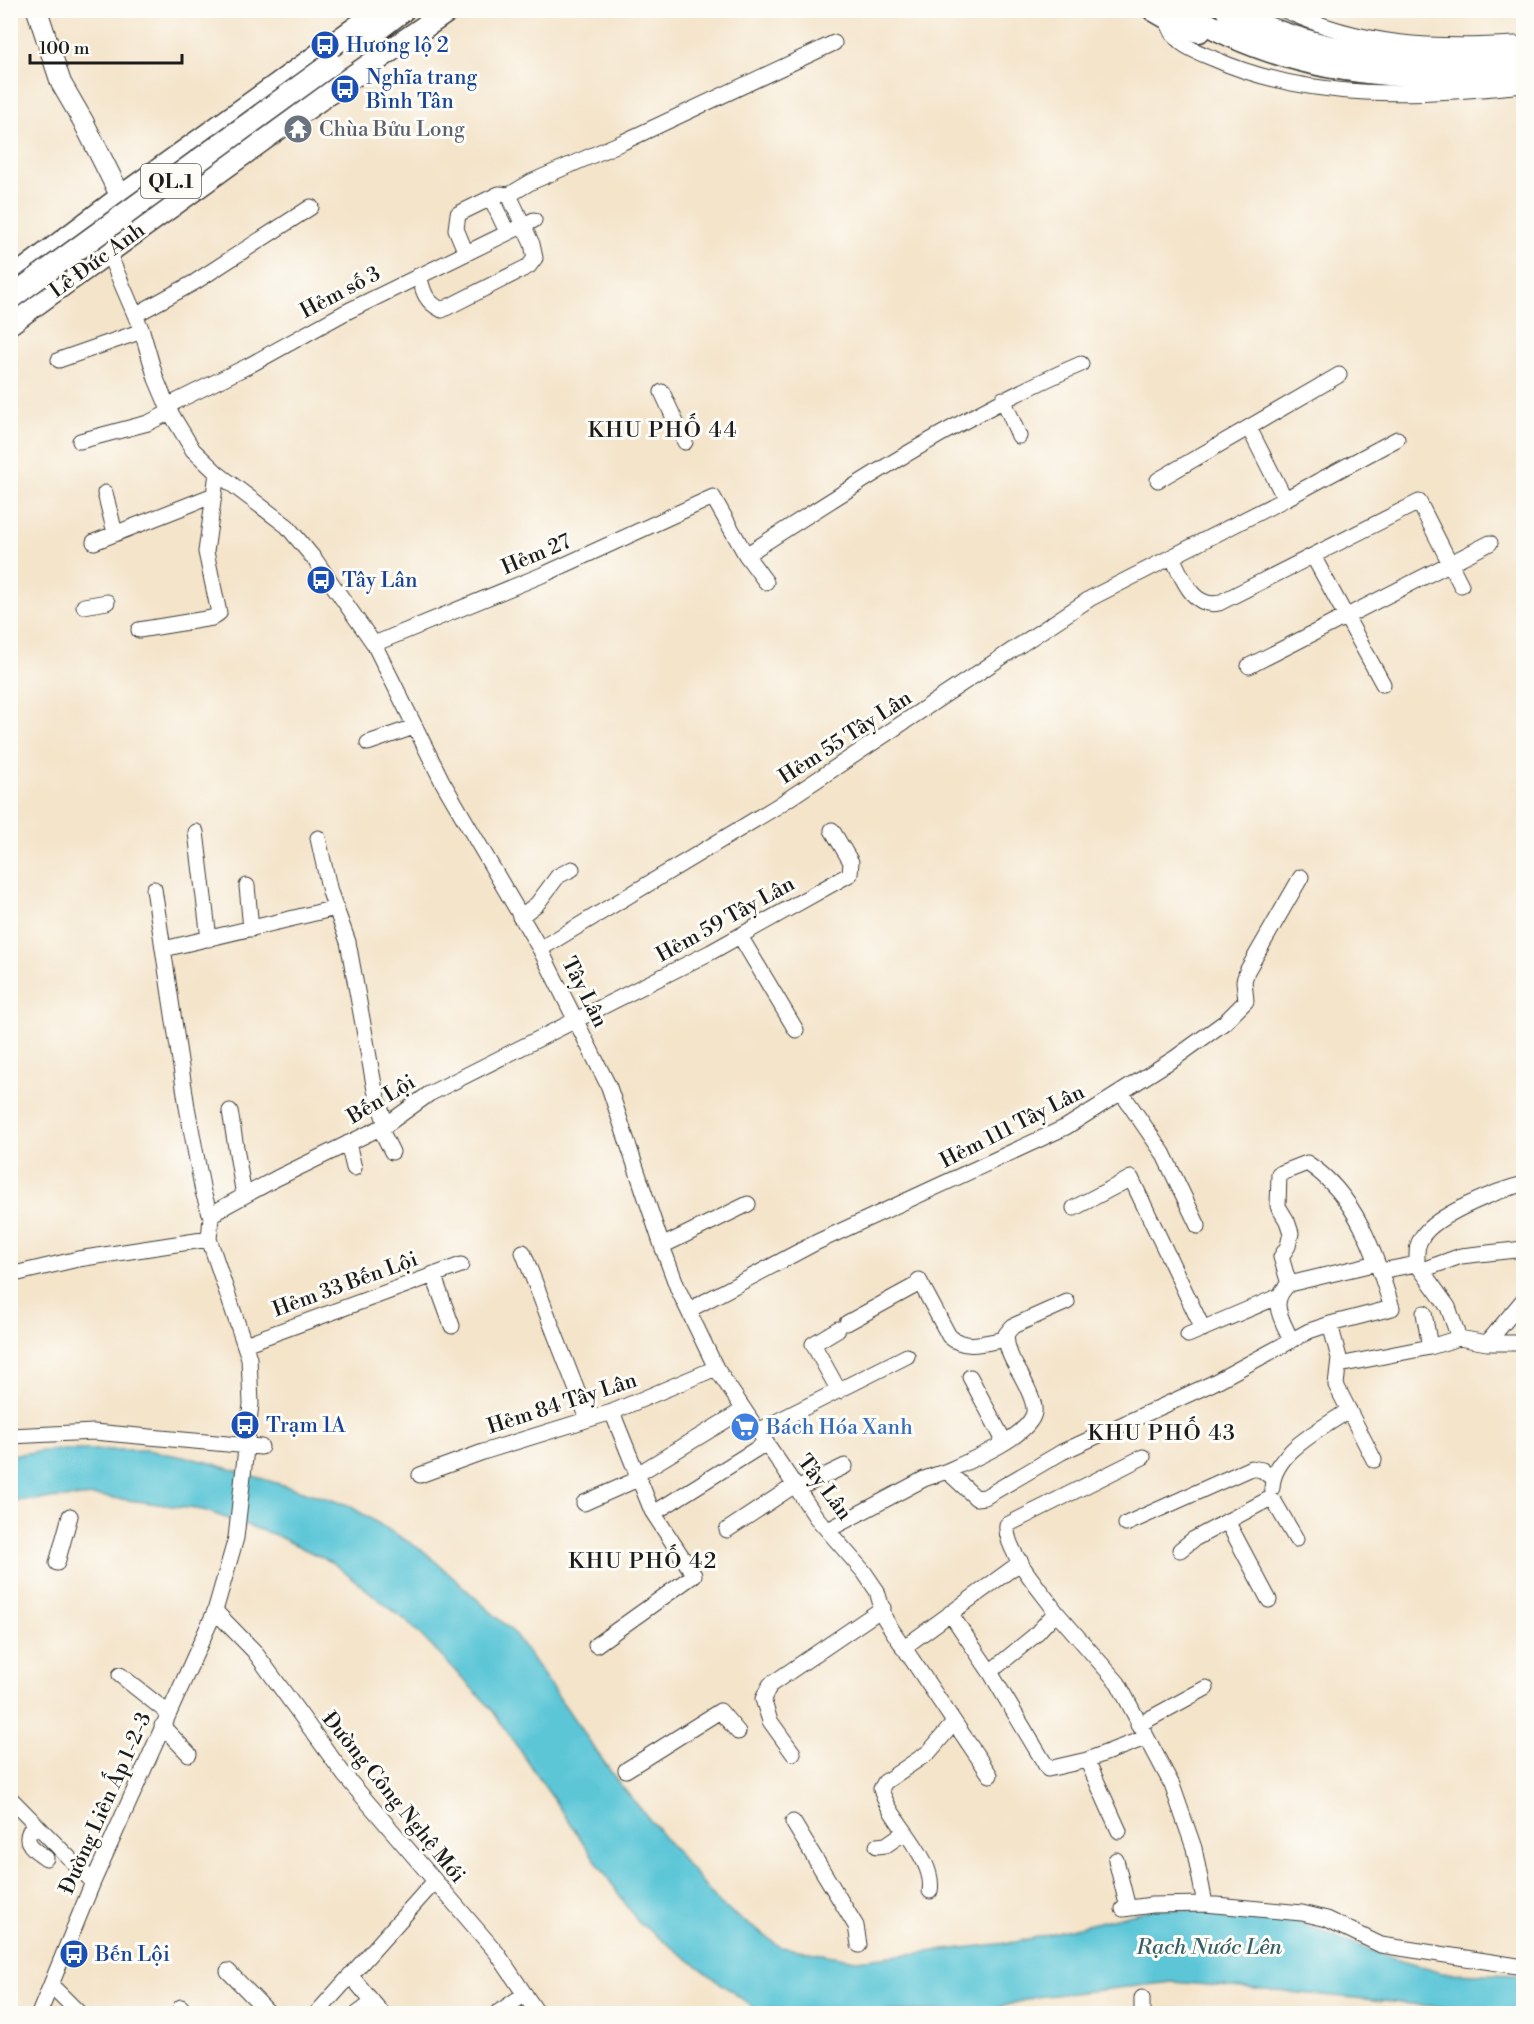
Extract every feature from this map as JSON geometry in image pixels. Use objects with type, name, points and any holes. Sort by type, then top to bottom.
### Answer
[{"type":"highway","name":"Lê Đức Anh","points":[[10,281],[121,197],[381,10]]},
{"type":"highway","name":"Lê Đức Anh","points":[[10,323],[290,120],[449,10]]},
{"type":"highway","points":[[1227,10],[1305,40],[1363,54],[1412,59],[1524,53]]},
{"type":"highway","points":[[1250,10],[1305,40]]},
{"type":"highway","name":"QL.1","points":[[10,298],[415,13]]},
{"type":"highway","points":[[1168,13],[1185,28],[1223,34],[1332,69],[1370,74],[1485,76],[1524,71]]},
{"type":"highway","name":"QL.1","points":[[10,312],[331,71]]},
{"type":"highway","points":[[159,171],[150,186],[155,200],[169,206],[177,203]]},
{"type":"highway","points":[[108,252],[121,197]]},
{"type":"highway","points":[[59,244],[70,245],[79,253],[81,264],[77,275]]},
{"type":"main road","points":[[37,10],[61,83],[121,197]]},
{"type":"street","points":[[1284,10],[1372,40],[1416,46],[1524,43]]},
{"type":"street","points":[[1168,13],[1172,34],[1185,47],[1237,69],[1276,80],[1330,90],[1388,93],[1460,92],[1524,85]]},
{"type":"street","points":[[465,253],[456,229],[458,214],[499,194],[509,195],[531,182],[834,43]]},
{"type":"street","points":[[419,275],[423,293],[431,305],[442,310],[530,266],[535,258],[529,223],[509,195]]},
{"type":"street","points":[[491,198],[507,232]]},
{"type":"street","points":[[135,315],[195,282],[311,207]]},
{"type":"street","name":"Hẻm số 3","points":[[80,441],[148,423],[168,409],[419,275],[529,223]]},
{"type":"street","name":"Tây Lân","points":[[108,252],[135,315],[168,409],[194,450],[217,473],[287,526],[322,569],[374,644],[414,728],[540,950],[609,1087],[662,1246],[688,1310],[716,1368],[796,1487],[877,1591],[885,1619],[953,1724],[990,1775]]},
{"type":"street","points":[[59,360],[141,331]]},
{"type":"street","points":[[766,582],[746,555],[886,466],[1003,399],[1081,364]]},
{"type":"street","points":[[1158,480],[1339,375]]},
{"type":"street","points":[[662,392],[685,442]]},
{"type":"street","points":[[1003,399],[1019,436]]},
{"type":"street","points":[[1249,428],[1286,499]]},
{"type":"street","name":"Hẻm 55 Tây Lân","points":[[540,950],[776,807],[1091,598],[1286,499],[1397,439]]},
{"type":"street","points":[[139,630],[212,618],[219,613],[206,552],[217,473]]},
{"type":"street","points":[[105,493],[116,533]]},
{"type":"street","points":[[94,542],[214,495]]},
{"type":"street","name":"Hẻm 27","points":[[374,644],[547,573],[713,497],[746,555]]},
{"type":"street","points":[[1172,557],[1193,596],[1202,603],[1211,605],[1419,502],[1461,585]]},
{"type":"street","points":[[1249,666],[1490,543]]},
{"type":"street","points":[[1313,556],[1383,684]]},
{"type":"street","points":[[84,606],[107,602]]},
{"type":"street","points":[[368,743],[414,728]]},
{"type":"street","name":"Hẻm 59 Tây Lân","points":[[577,1021],[740,936],[850,874],[851,862],[832,830]]},
{"type":"street","points":[[196,832],[209,939]]},
{"type":"street","points":[[318,838],[336,908],[348,942],[375,1090],[383,1127],[392,1152]]},
{"type":"street","points":[[520,916],[537,904],[558,876],[572,869]]},
{"type":"street","name":"Hẻm 111 Tây Lân","points":[[688,1310],[815,1243],[1066,1127],[1225,1022],[1246,1001],[1244,981],[1247,971],[1301,877]]},
{"type":"street","points":[[247,886],[251,929]]},
{"type":"street","points":[[10,1275],[78,1259],[209,1239],[212,1217],[203,1192],[187,1107],[154,890]]},
{"type":"street","points":[[164,949],[336,908]]},
{"type":"street","points":[[740,936],[796,1030]]},
{"type":"street","name":"Bến Lội","points":[[212,1217],[220,1209],[244,1196],[383,1127],[429,1094],[577,1021]]},
{"type":"street","points":[[1121,1092],[1163,1153],[1198,1226]]},
{"type":"street","points":[[230,1111],[244,1196]]},
{"type":"street","points":[[348,1143],[354,1168]]},
{"type":"street","points":[[947,1471],[976,1498],[985,1497],[1062,1452],[1210,1384],[1291,1340],[1330,1324],[1392,1308],[1379,1267],[1342,1193],[1326,1175],[1307,1163],[1279,1174],[1278,1206],[1291,1233],[1288,1246],[1281,1257],[1289,1284]]},
{"type":"street","points":[[1074,1208],[1131,1178],[1195,1332],[1277,1297],[1289,1284],[1379,1267],[1420,1267],[1461,1256],[1524,1249]]},
{"type":"street","points":[[1459,1338],[1448,1307],[1420,1267],[1416,1248],[1423,1235],[1440,1220],[1488,1196],[1524,1184]]},
{"type":"street","points":[[662,1246],[748,1204]]},
{"type":"street","name":"Đường Liên Ấp 1-2-3","points":[[40,2013],[93,1882],[214,1611],[237,1528],[251,1404],[249,1358],[209,1239]]},
{"type":"street","points":[[523,1252],[588,1419]]},
{"type":"street","name":"Hẻm 33 Bến Lội","points":[[245,1344],[461,1265]]},
{"type":"street","points":[[432,1274],[452,1326]]},
{"type":"street","points":[[839,1391],[813,1344],[919,1282],[949,1336],[956,1343],[969,1345],[1006,1339]]},
{"type":"street","points":[[1277,1297],[1279,1311],[1291,1340]]},
{"type":"street","points":[[1486,1343],[1524,1299]]},
{"type":"street","points":[[828,1530],[924,1479],[947,1471],[1024,1429],[1033,1415],[1034,1406],[1025,1383],[1007,1352],[1006,1334],[1013,1326],[1067,1302]]},
{"type":"street","points":[[1424,1314],[1430,1347]]},
{"type":"street","points":[[1330,1324],[1336,1337],[1339,1365],[1336,1385],[1374,1460]]},
{"type":"street","points":[[1339,1365],[1430,1347],[1459,1338],[1486,1343],[1524,1343]]},
{"type":"street","points":[[654,1513],[762,1437],[839,1391],[907,1356]]},
{"type":"street","name":"Hẻm 84 Tây Lân","points":[[420,1475],[612,1412],[716,1368]]},
{"type":"street","points":[[970,1377],[1004,1441]]},
{"type":"street","points":[[584,1503],[637,1477],[743,1410]]},
{"type":"street","points":[[1296,1539],[1271,1500],[1272,1478],[1288,1451],[1349,1410]]},
{"type":"street","points":[[596,1645],[694,1575],[654,1513],[637,1477],[612,1412]]},
{"type":"street","points":[[10,1436],[94,1432],[194,1443],[246,1444],[261,1447]]},
{"type":"street","points":[[1143,1457],[1007,1525],[1006,1533],[1021,1562],[1056,1612],[1118,1683],[1172,1785],[1184,1816],[1205,1904]]},
{"type":"street","points":[[727,1530],[796,1487],[845,1466]]},
{"type":"street","points":[[1126,1524],[1251,1468],[1262,1470],[1272,1478]]},
{"type":"street","points":[[1180,1550],[1227,1521],[1271,1500]]},
{"type":"street","points":[[57,1563],[70,1516]]},
{"type":"street","points":[[1227,1521],[1269,1600]]},
{"type":"street","points":[[903,1647],[1021,1562]]},
{"type":"street","points":[[793,1753],[770,1721],[763,1699],[770,1685],[883,1608]]},
{"type":"street","name":"Đường Công Nghệ Mới","points":[[214,1611],[254,1651],[345,1776],[496,1953],[538,2013]]},
{"type":"street","points":[[990,1672],[1034,1636],[1056,1612]]},
{"type":"street","points":[[950,1613],[990,1672],[1048,1769],[1086,1760],[1142,1731],[1206,1688]]},
{"type":"street","points":[[120,1675],[165,1719],[189,1754]]},
{"type":"street","points":[[626,1770],[720,1711],[738,1732]]},
{"type":"street","points":[[930,1891],[932,1882],[881,1789],[885,1782],[929,1752],[953,1724]]},
{"type":"street","points":[[1086,1760],[1119,1831]]},
{"type":"street","points":[[10,1798],[93,1882]]},
{"type":"street","points":[[793,1822],[856,1926],[859,1945]]},
{"type":"street","points":[[35,1823],[28,1831],[28,1839],[31,1847],[46,1858]]},
{"type":"street","points":[[877,1846],[886,1845],[905,1832]]},
{"type":"street","points":[[1116,1860],[1126,1909],[1205,1904],[1318,1916],[1381,1945],[1524,1967]]},
{"type":"street","points":[[316,2013],[435,1881]]},
{"type":"street","points":[[228,1971],[270,2013]]},
{"type":"street","points":[[350,1975],[378,2008],[357,2013]]},
{"type":"street","points":[[51,1985],[80,2013]]},
{"type":"street","points":[[496,2013],[525,1994]]},
{"type":"water","name":"Rạch Nước Lên","points":[[53,1450],[146,1450],[204,1461],[348,1505],[425,1552],[514,1633],[618,1782],[721,1905],[781,1947],[856,1960],[1016,1942],[1157,1908],[1285,1917],[1391,1958],[1442,1973],[1523,1975],[1523,2013],[1496,2013],[1173,1982],[1036,1997],[989,2010],[761,2013],[638,1922],[490,1707],[411,1625],[333,1563],[275,1535],[203,1510],[98,1496],[11,1501],[11,1455]]},
{"type":"place","name":"Hương lộ 2","points":[[325,45]]},
{"type":"place","name":"Nghĩa trang Bình Tân","points":[[345,89]]},
{"type":"place","name":"Chùa Bửu Long","points":[[298,129]]},
{"type":"place","name":"Tây Lân","points":[[321,580]]},
{"type":"place","name":"Trạm 1A","points":[[245,1425]]},
{"type":"place","name":"Bách Hóa Xanh","points":[[745,1427]]},
{"type":"place","name":"Bến Lội","points":[[74,1954]]},
{"type":"district","name":"KHU PHỐ 44","points":[[663,429]]},
{"type":"district","name":"KHU PHỐ 43","points":[[1162,1432]]},
{"type":"district","name":"KHU PHỐ 42","points":[[643,1560]]}]
